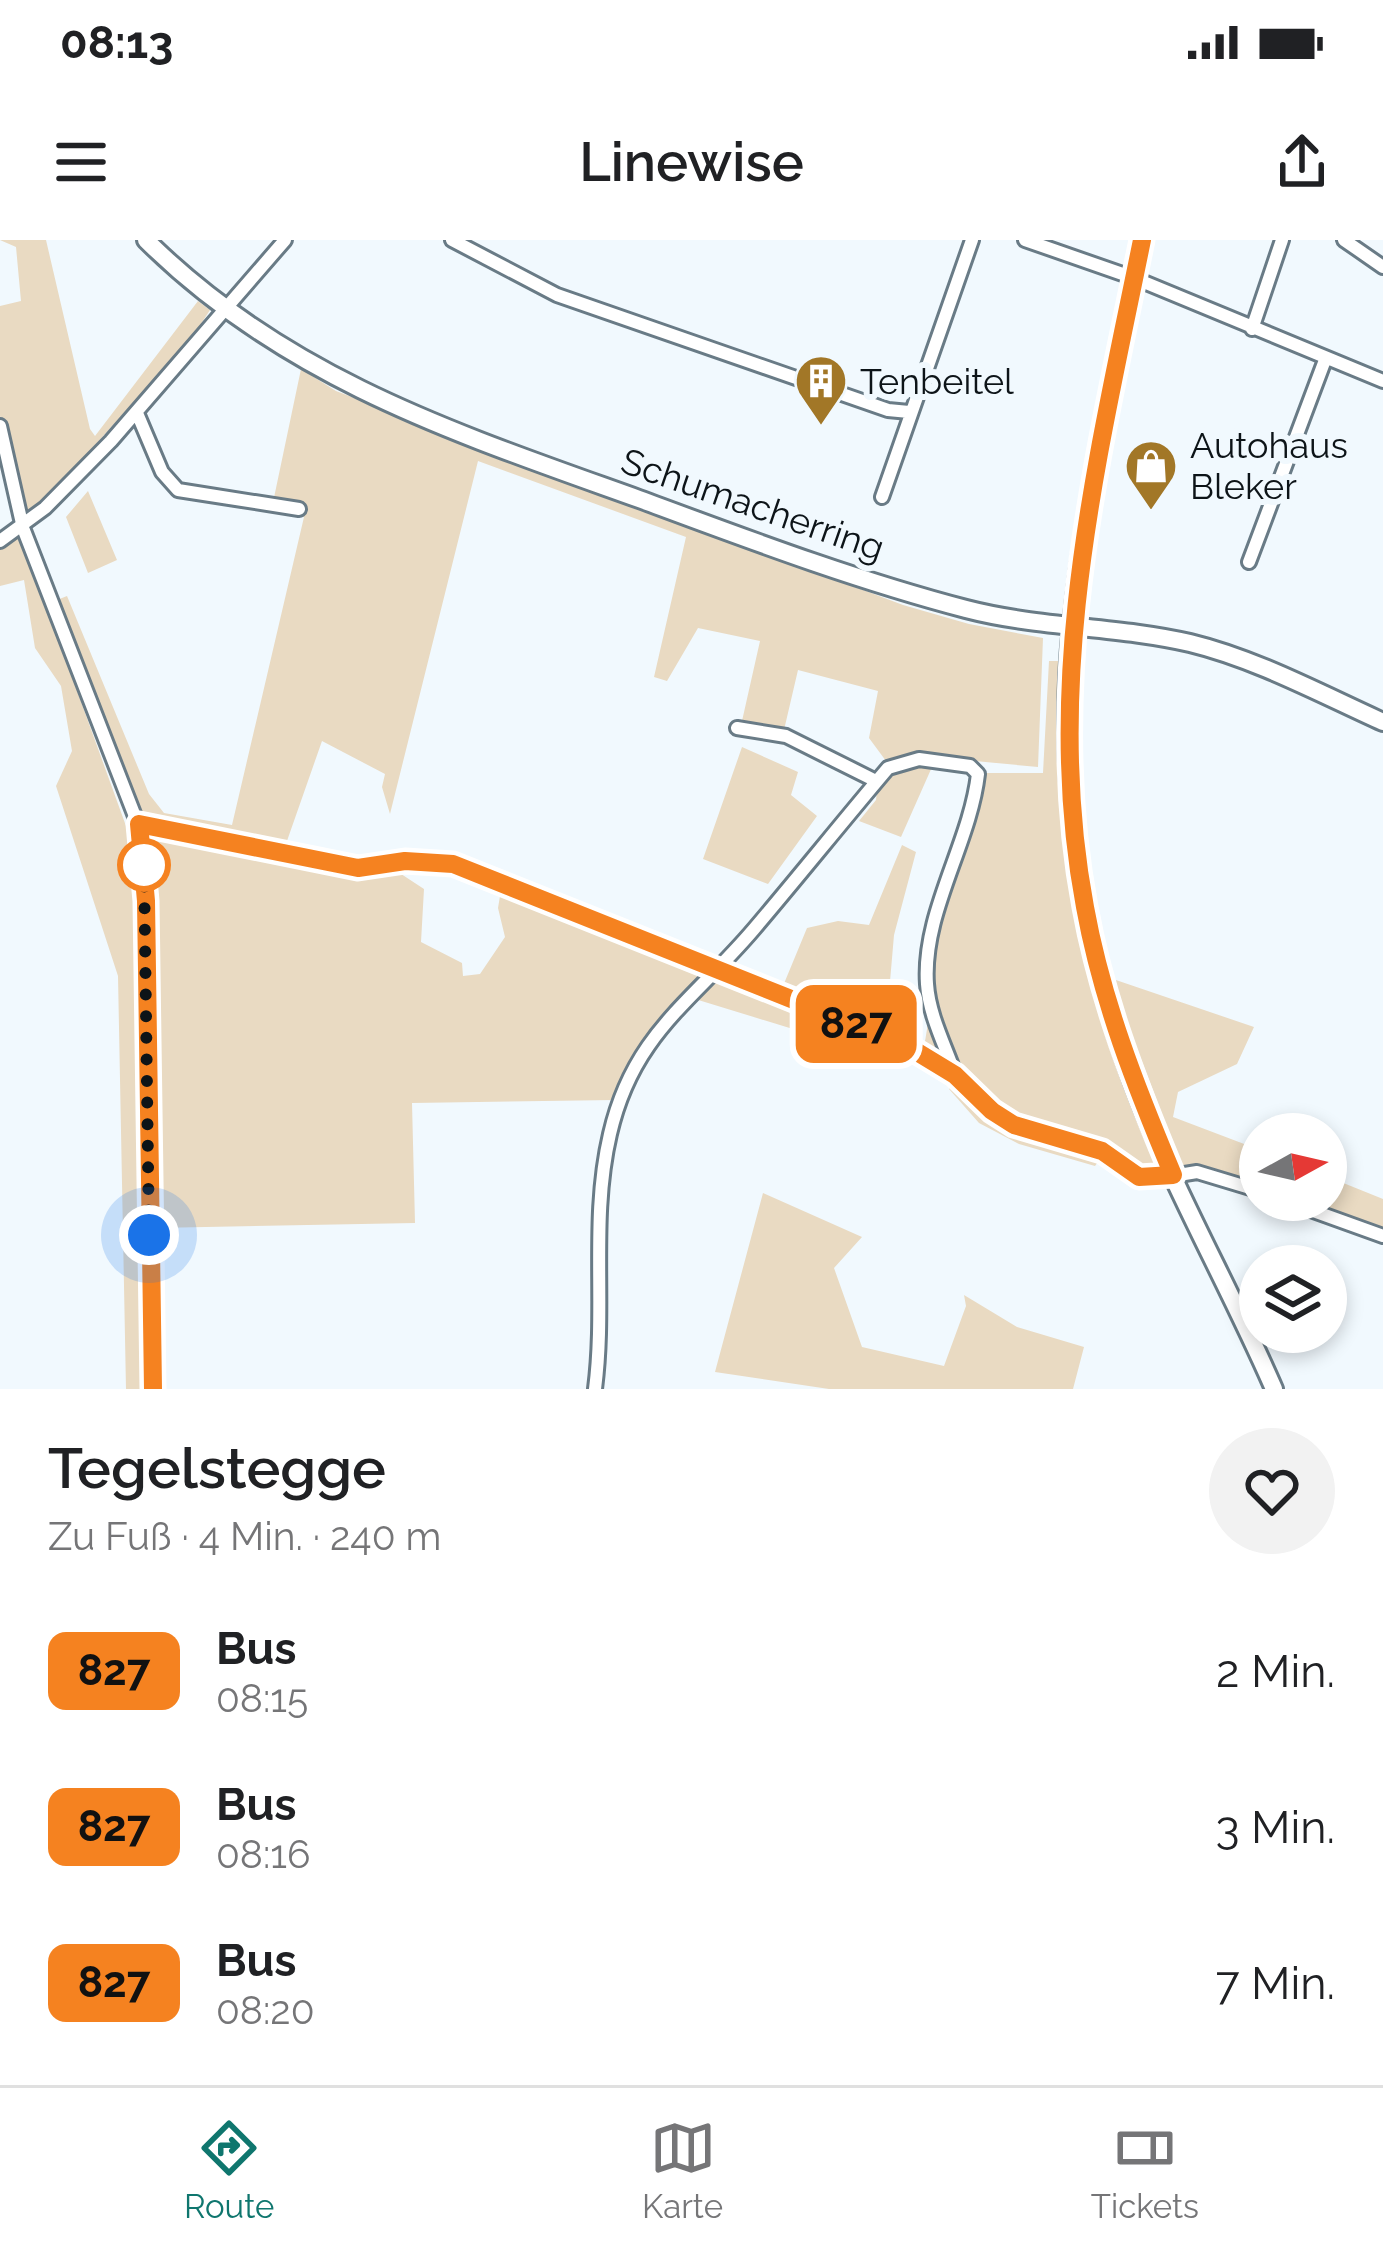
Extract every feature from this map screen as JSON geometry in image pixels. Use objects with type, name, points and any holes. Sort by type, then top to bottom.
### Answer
[{"type":"main road","name":"Schumacherring","points":[[146,240],[225,309],[304,362],[448,430],[894,590],[971,611],[1162,638],[1214,650],[1383,722]]},
{"type":"main road","points":[[1142,240],[1092,487],[1072,628],[1071,781],[1084,905],[1124,1058],[1173,1175],[1274,1389]]},
{"type":"street","points":[[0,541],[23,528],[137,413],[285,240]]},
{"type":"street","points":[[452,240],[557,295],[888,410],[909,412]]},
{"type":"street","points":[[882,497],[972,240]]},
{"type":"street","points":[[1025,240],[1134,278],[1383,381]]},
{"type":"street","points":[[1252,329],[1282,240]]},
{"type":"street","points":[[1344,240],[1383,267]]},
{"type":"street","points":[[1249,562],[1325,360]]},
{"type":"street","points":[[137,413],[162,472],[178,490],[299,509]]},
{"type":"street","points":[[0,426],[23,528],[139,824],[146,901],[153,1389]]},
{"type":"street","points":[[736,728],[786,736],[876,781]]},
{"type":"street","points":[[595,1389],[599,1205],[616,1112],[638,1055],[717,970],[888,768],[919,759],[970,766],[978,774],[929,952],[927,984],[934,1021],[955,1075]]},
{"type":"street","points":[[139,824],[358,868],[405,861],[453,864],[904,1044],[955,1075],[1014,1125],[1102,1151],[1139,1177],[1197,1172],[1239,1185]]},
{"type":"street","points":[[1341,1221],[1383,1236]]},
{"type":"shaded area","points":[[0,240],[46,240],[95,436],[198,301],[210,310],[193,336],[35,512],[23,509],[17,498],[0,416],[0,306],[21,301],[16,247]]},
{"type":"shaded area","points":[[301,369],[336,391],[903,605],[1043,638],[1038,767],[912,755],[886,761],[869,738],[878,691],[798,670],[784,730],[742,721],[760,641],[698,628],[667,681],[654,677],[686,537],[478,461],[390,814],[382,787],[385,774],[322,741],[281,858],[346,869],[395,870],[424,889],[421,942],[462,963],[463,976],[480,974],[505,937],[498,908],[501,890],[704,970],[732,970],[783,986],[807,928],[838,921],[869,925],[902,845],[916,852],[894,935],[886,1028],[875,1043],[834,1030],[809,1045],[806,1033],[695,999],[688,990],[637,1050],[614,1100],[412,1103],[415,1223],[155,1228],[150,967],[154,853],[57,600],[67,596],[149,794],[164,813],[232,825],[304,517],[271,512]]},
{"type":"shaded area","points":[[88,491],[117,560],[88,573],[66,517]]},
{"type":"shaded area","points":[[20,533],[126,826],[135,888],[145,1389],[126,1389],[118,976],[56,786],[72,751],[61,686],[35,648],[24,580],[0,586],[0,545]]},
{"type":"shaded area","points":[[1049,661],[1058,661],[1062,803],[1074,897],[1108,1035],[1157,1164],[1146,1172],[1098,1144],[1023,1121],[962,1074],[932,1060],[924,1046],[940,915],[983,773],[1043,773]]},
{"type":"shaded area","points":[[742,747],[798,772],[791,795],[817,816],[768,884],[703,859]]},
{"type":"shaded area","points":[[897,766],[932,767],[901,837],[859,821],[876,800],[878,782]]},
{"type":"shaded area","points":[[1110,978],[1254,1027],[1237,1064],[1178,1092],[1173,1117],[1239,1142],[1239,1180],[1217,1171],[1183,1169]]},
{"type":"shaded area","points":[[954,1083],[1008,1126],[1103,1155],[1095,1166],[1019,1144],[979,1123],[949,1089]]},
{"type":"shaded area","points":[[1347,1184],[1383,1199],[1383,1239],[1339,1221],[1347,1221]]},
{"type":"shaded area","points":[[763,1193],[862,1237],[834,1268],[862,1347],[944,1366],[966,1306],[964,1295],[1017,1327],[1084,1347],[1073,1389],[829,1389],[715,1372]]},
{"type":"bus line","name":"827","points":[[153,1389],[146,901],[139,824],[358,868],[405,861],[453,864],[904,1044],[955,1075],[1014,1125],[1102,1151],[1139,1177],[1173,1175],[1124,1058],[1084,905],[1069,719],[1069,656],[1086,524],[1142,240]]},
{"type":"place","name":"Tenbeitel","points":[[821,427]]},
{"type":"place","name":"Autohaus Bleker","points":[[1151,512]]},
{"type":"route","points":[[144,865],[149,1235]]}]
